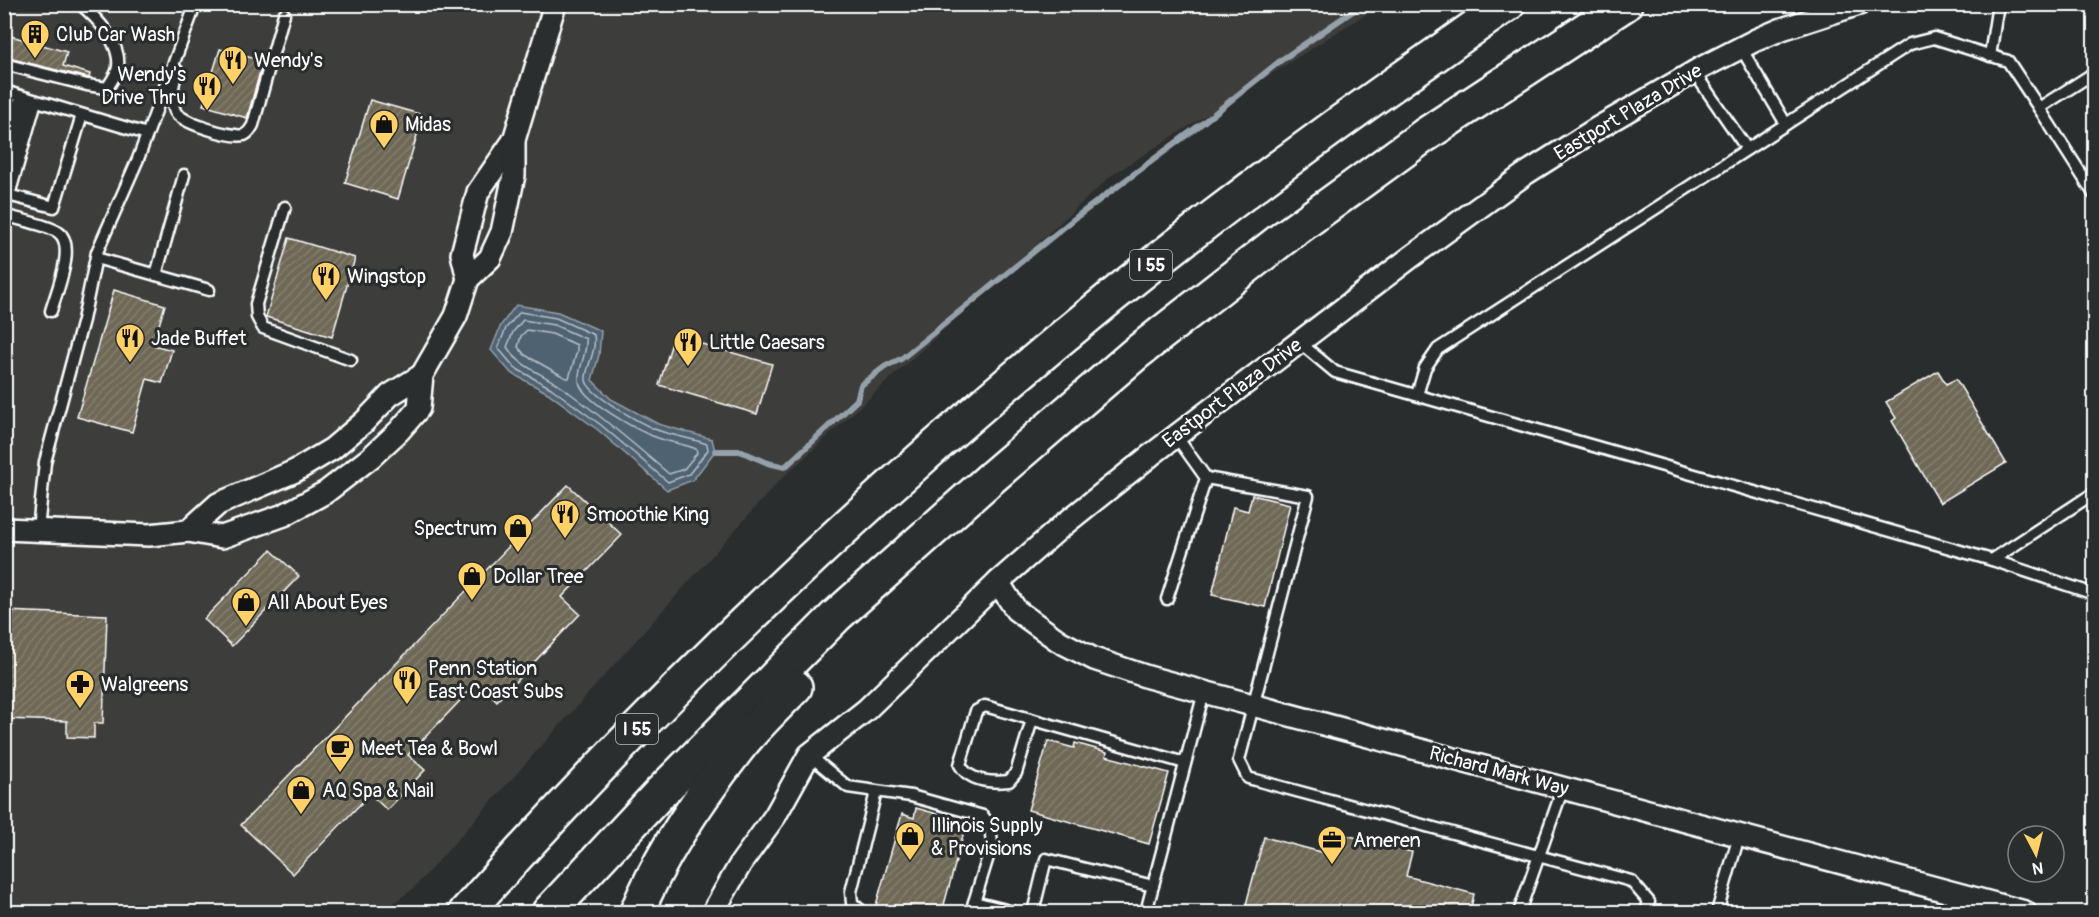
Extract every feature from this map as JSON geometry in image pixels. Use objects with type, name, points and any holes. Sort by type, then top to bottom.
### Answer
[{"type":"highway","name":"I 55","points":[[466,912],[621,745],[718,646],[920,459],[1048,349],[1182,240],[1316,138],[1508,4]]},
{"type":"highway","points":[[549,912],[659,794],[836,616],[1135,354],[1286,236],[1425,135],[1625,4]]},
{"type":"highway","points":[[637,912],[662,859],[699,802],[739,747],[805,676],[822,652],[836,616]]},
{"type":"street","points":[[4,529],[149,535],[188,531],[222,537],[284,515],[327,492],[370,458],[399,431],[419,408],[422,375],[456,316],[468,279],[490,258],[502,232],[514,175],[514,140],[555,4]]},
{"type":"street","name":"Eastport Plaza Drive","points":[[713,912],[741,863],[774,816],[809,755],[866,710],[998,582],[1062,526],[1299,342],[1525,174],[1596,129],[1694,72],[1741,48],[1782,29],[1858,4]]},
{"type":"street","points":[[468,279],[462,254],[478,192],[514,140]]},
{"type":"street","points":[[188,531],[218,504],[295,471],[332,448],[364,422],[390,395],[422,375]]},
{"type":"street","name":"Richard Mark Way","points":[[998,582],[1016,610],[1059,641],[1105,662],[1148,677],[2025,912]]},
{"type":"lane","points":[[4,64],[107,88],[118,69],[118,57],[113,42],[91,13],[80,4]]},
{"type":"lane","points":[[1990,56],[1998,4]]},
{"type":"lane","points":[[38,530],[45,462],[83,320],[96,258],[147,134],[192,14]]},
{"type":"lane","points":[[181,43],[172,91],[175,112],[187,122],[241,136],[248,133],[253,125],[284,14]]},
{"type":"lane","points":[[1417,396],[1425,368],[1438,349],[1910,44],[1934,38],[2008,62],[2094,194]]},
{"type":"lane","points":[[1741,48],[1786,124]]},
{"type":"lane","points":[[1694,72],[1746,149]]},
{"type":"lane","points":[[2039,108],[2094,73]]},
{"type":"lane","points":[[20,96],[147,134]]},
{"type":"lane","points":[[20,96],[7,195],[54,207],[82,115]]},
{"type":"lane","points":[[4,117],[20,96]]},
{"type":"lane","points":[[4,150],[20,96]]},
{"type":"lane","points":[[4,180],[20,96]]},
{"type":"lane","points":[[156,275],[184,175]]},
{"type":"lane","points":[[285,207],[256,304],[257,317],[263,328],[351,360]]},
{"type":"lane","points":[[4,215],[58,233],[64,240],[67,254],[51,311]]},
{"type":"lane","points":[[96,258],[209,290]]},
{"type":"lane","points":[[1299,342],[1335,372],[1992,560],[2094,594]]},
{"type":"lane","points":[[1176,436],[1206,478],[1308,496],[1239,760],[1248,778],[1631,881],[1649,902],[1646,912]]},
{"type":"lane","points":[[1167,599],[1206,478]]},
{"type":"lane","points":[[1992,560],[2094,493]]},
{"type":"lane","points":[[1146,912],[1204,692]]},
{"type":"lane","points":[[1032,720],[1016,772],[1009,781],[995,783],[964,773],[960,765],[976,711],[985,706],[1185,763]]},
{"type":"lane","points":[[809,755],[848,787],[911,796],[983,816],[990,825],[992,844],[973,907],[1014,912]]},
{"type":"lane","points":[[1519,912],[1563,788]]},
{"type":"lane","points":[[863,912],[852,903],[851,892],[876,792]]},
{"type":"lane","points":[[1717,912],[1738,836]]},
{"type":"lane","points":[[1033,912],[1046,859],[1153,886]]},
{"type":"shaded area","points":[[5,5],[1380,5],[1112,175],[779,481],[413,889],[381,912],[5,912]]},
{"type":"water","points":[[516,305],[558,312],[601,331],[599,355],[592,380],[611,399],[658,424],[712,439],[715,451],[693,480],[667,490],[598,430],[548,393],[511,373],[491,350],[501,325]]},
{"type":"building","points":[[4,34],[67,52],[63,66],[90,74],[89,78],[4,57]]},
{"type":"building","name":"Wendy's","points":[[220,49],[263,61],[247,118],[203,105]]},
{"type":"building","name":"Midas","points":[[370,100],[423,115],[398,199],[345,183]]},
{"type":"building","points":[[289,238],[355,258],[332,337],[266,317]]},
{"type":"building","name":"Jade Buffet","points":[[114,290],[165,305],[153,345],[172,350],[162,383],[147,379],[132,432],[77,417]]},
{"type":"building","points":[[674,336],[772,364],[757,414],[659,385]]},
{"type":"building","points":[[1938,371],[1946,384],[1956,379],[2006,463],[1940,503],[1892,421],[1896,418],[1886,402]]},
{"type":"building","points":[[568,485],[622,535],[562,597],[580,614],[497,701],[478,682],[408,755],[425,770],[387,810],[370,794],[293,874],[241,825]]},
{"type":"building","points":[[1252,495],[1290,504],[1265,607],[1212,595],[1233,507],[1248,511]]},
{"type":"building","points":[[271,550],[299,576],[232,646],[204,619]]},
{"type":"building","name":"Walgreens","points":[[4,611],[107,615],[103,723],[94,723],[94,738],[67,737],[67,721],[4,719]]},
{"type":"building","points":[[1048,741],[1074,748],[1075,743],[1107,752],[1106,756],[1169,773],[1149,844],[1028,810]]},
{"type":"building","points":[[916,808],[941,815],[938,825],[964,832],[942,912],[874,912],[902,814],[914,818]]},
{"type":"building","name":"Ameren","points":[[1338,833],[1412,852],[1406,876],[1474,894],[1470,912],[1244,912],[1264,837],[1332,855]]},
{"type":"waterway","points":[[715,451],[740,451],[768,463],[785,467],[857,400],[861,385],[886,366],[901,359],[1079,215],[1200,125],[1280,61],[1363,4]]},
{"type":"place","name":"Club Car Wash","points":[[35,60]]},
{"type":"place","name":"Wendy's","points":[[233,86]]},
{"type":"place","name":"Wendy's Drive Thru","points":[[207,112]]},
{"type":"place","name":"Midas","points":[[384,150]]},
{"type":"place","name":"Wingstop","points":[[326,302]]},
{"type":"place","name":"Jade Buffet","points":[[130,364]]},
{"type":"place","name":"Little Caesars","points":[[688,368]]},
{"type":"place","name":"Smoothie King","points":[[565,540]]},
{"type":"place","name":"Spectrum","points":[[518,554]]},
{"type":"place","name":"Dollar Tree","points":[[472,602]]},
{"type":"place","name":"All About Eyes","points":[[246,628]]},
{"type":"place","name":"Penn Station East Coast Subs","points":[[407,706]]},
{"type":"place","name":"Walgreens","points":[[80,710]]},
{"type":"place","name":"Meet Tea & Bowl","points":[[340,774]]},
{"type":"place","name":"AQ Spa & Nail","points":[[301,816]]},
{"type":"place","name":"Illinois Supply & Provisions","points":[[910,862]]},
{"type":"place","name":"Ameren","points":[[1332,866]]}]
